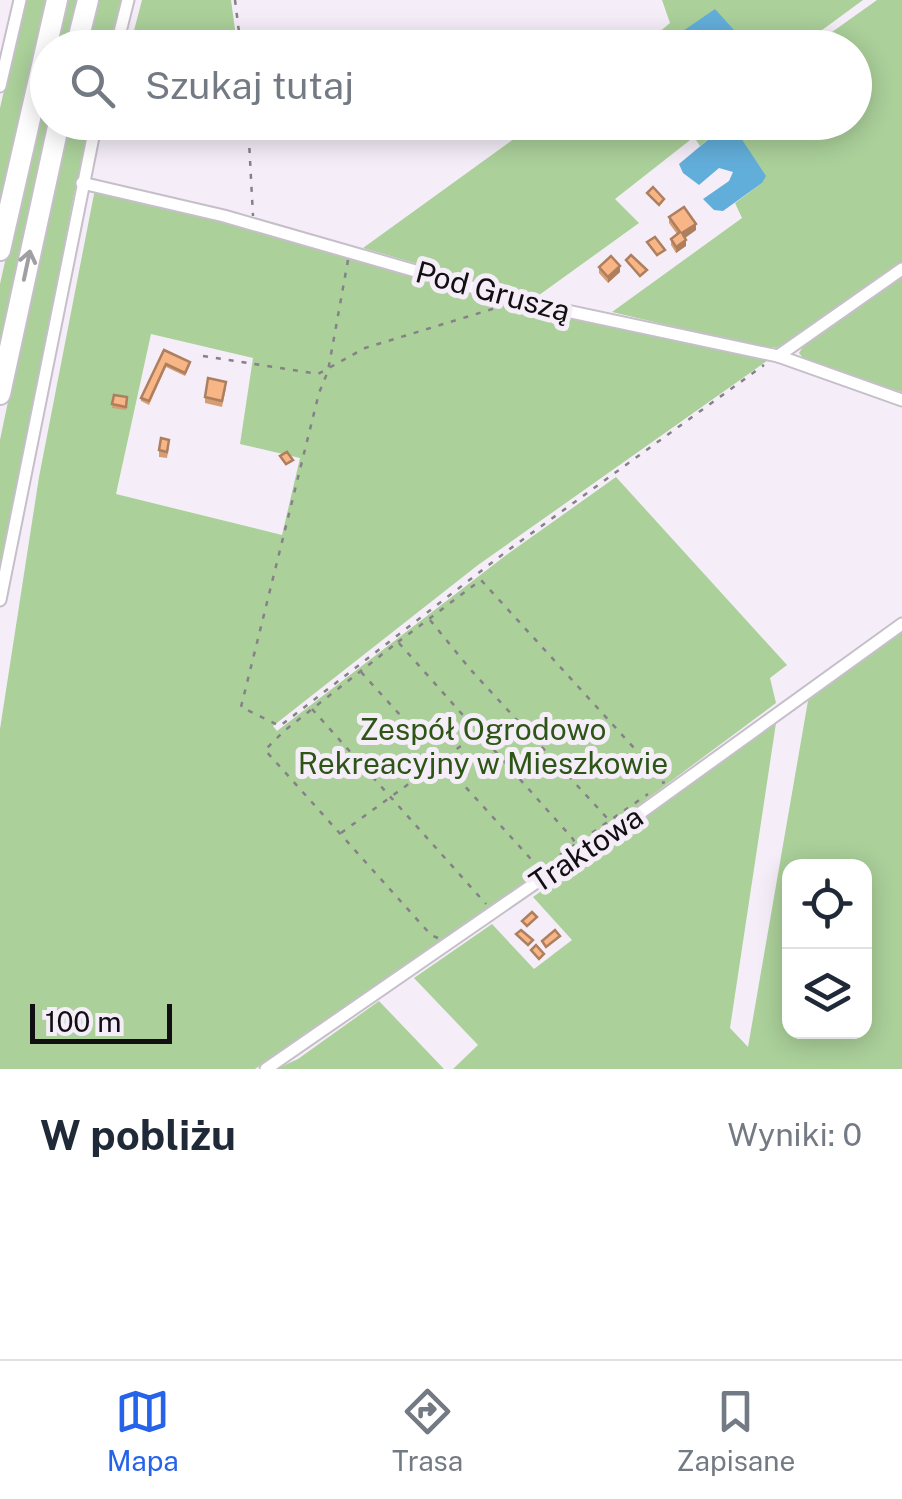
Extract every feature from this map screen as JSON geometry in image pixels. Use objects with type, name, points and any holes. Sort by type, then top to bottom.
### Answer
[{"type":"highway","points":[[51,30],[58,0]]},
{"type":"highway","points":[[80,30],[88,0]]},
{"type":"highway","points":[[0,250],[30,121]]},
{"type":"highway","points":[[0,394],[55,140]]},
{"type":"street","points":[[0,86],[20,0]]},
{"type":"street","points":[[120,30],[128,0]]},
{"type":"street","points":[[0,600],[92,140]]},
{"type":"street","name":"Pod Gruszą","points":[[82,182],[350,250],[520,301],[778,356],[902,400]]},
{"type":"street","points":[[778,356],[902,269]]},
{"type":"street","name":"Traktowa","points":[[266,1069],[544,877],[582,855],[902,624]]},
{"type":"path","points":[[235,0],[239,30]]},
{"type":"path","points":[[249,140],[254,225]]},
{"type":"path","points":[[350,250],[328,371],[318,393],[241,707],[280,726],[507,551],[778,356]]},
{"type":"path","points":[[203,356],[305,374],[328,371],[365,348],[520,301]]},
{"type":"path","points":[[440,938],[431,936],[265,750],[360,671],[481,580],[665,782],[552,860]]},
{"type":"path","points":[[429,619],[470,670],[609,820]]},
{"type":"path","points":[[398,642],[575,844]]},
{"type":"path","points":[[360,671],[540,869]]},
{"type":"path","points":[[312,709],[488,905]]},
{"type":"path","points":[[340,834],[479,733]]},
{"type":"green space","points":[[25,0],[51,0],[44,30],[30,30],[30,89],[0,217],[0,108]]},
{"type":"green space","points":[[65,0],[81,0],[74,30],[58,30]]},
{"type":"green space","points":[[97,0],[124,0],[116,30],[89,30]]},
{"type":"green space","points":[[142,0],[231,0],[235,30],[134,30]]},
{"type":"green space","points":[[662,0],[863,0],[822,30],[662,30],[670,23]]},
{"type":"green space","points":[[877,0],[902,0],[902,263],[780,348],[760,347],[612,312],[742,218],[735,203],[762,183],[731,140],[872,140],[872,30],[835,30]]},
{"type":"green space","points":[[32,140],[48,140],[0,364],[0,284]]},
{"type":"green space","points":[[62,140],[87,140],[0,582],[0,440]]},
{"type":"green space","points":[[512,140],[690,140],[615,199],[639,223],[535,298],[363,248]]},
{"type":"green space","name":"Zespół Ogrodowo Rekreacyjny w Mieszkowie","points":[[95,189],[771,358],[478,565],[273,726],[277,731],[505,556],[616,477],[787,665],[770,678],[776,703],[612,825],[255,1069],[0,1069],[0,729],[39,477]],"holes":[[[151,334],[253,358],[240,444],[300,458],[282,535],[116,494]]]},
{"type":"green space","points":[[902,271],[902,392],[807,363],[799,353],[808,339]]},
{"type":"green space","points":[[902,630],[902,1069],[453,1069],[478,1045],[414,978],[492,924],[534,969],[572,940],[533,897],[776,723],[730,1028],[748,1047],[809,695]]},
{"type":"green space","points":[[379,1001],[444,1069],[276,1069],[298,1059]]},
{"type":"water","points":[[715,9],[734,30],[684,30]]},
{"type":"water","points":[[708,140],[742,140],[766,176],[723,211],[714,210],[703,199],[729,181],[733,172],[719,168],[699,185],[683,173],[679,164]]},
{"type":"building","points":[[653,187],[664,199],[659,205],[647,193]]},
{"type":"building","points":[[684,207],[696,224],[682,233],[686,240],[676,247],[671,239],[680,232],[669,217]]},
{"type":"building","points":[[655,237],[665,250],[657,255],[647,242]]},
{"type":"building","points":[[631,255],[647,270],[640,276],[626,260]]},
{"type":"building","points":[[611,256],[620,266],[608,277],[599,267]]},
{"type":"building","points":[[164,350],[190,362],[185,373],[166,364],[149,401],[141,398]]},
{"type":"building","points":[[208,378],[226,382],[222,401],[205,397]]},
{"type":"building","points":[[114,395],[127,397],[126,407],[112,404]]},
{"type":"building","points":[[161,438],[169,440],[167,452],[159,450]]},
{"type":"building","points":[[287,452],[293,460],[286,464],[280,456]]},
{"type":"building","points":[[532,912],[537,917],[527,926],[522,921]]},
{"type":"building","points":[[521,930],[533,940],[528,945],[516,934]]},
{"type":"building","points":[[555,930],[560,936],[546,947],[542,941]]},
{"type":"building","points":[[536,945],[544,954],[539,959],[531,950]]}]
